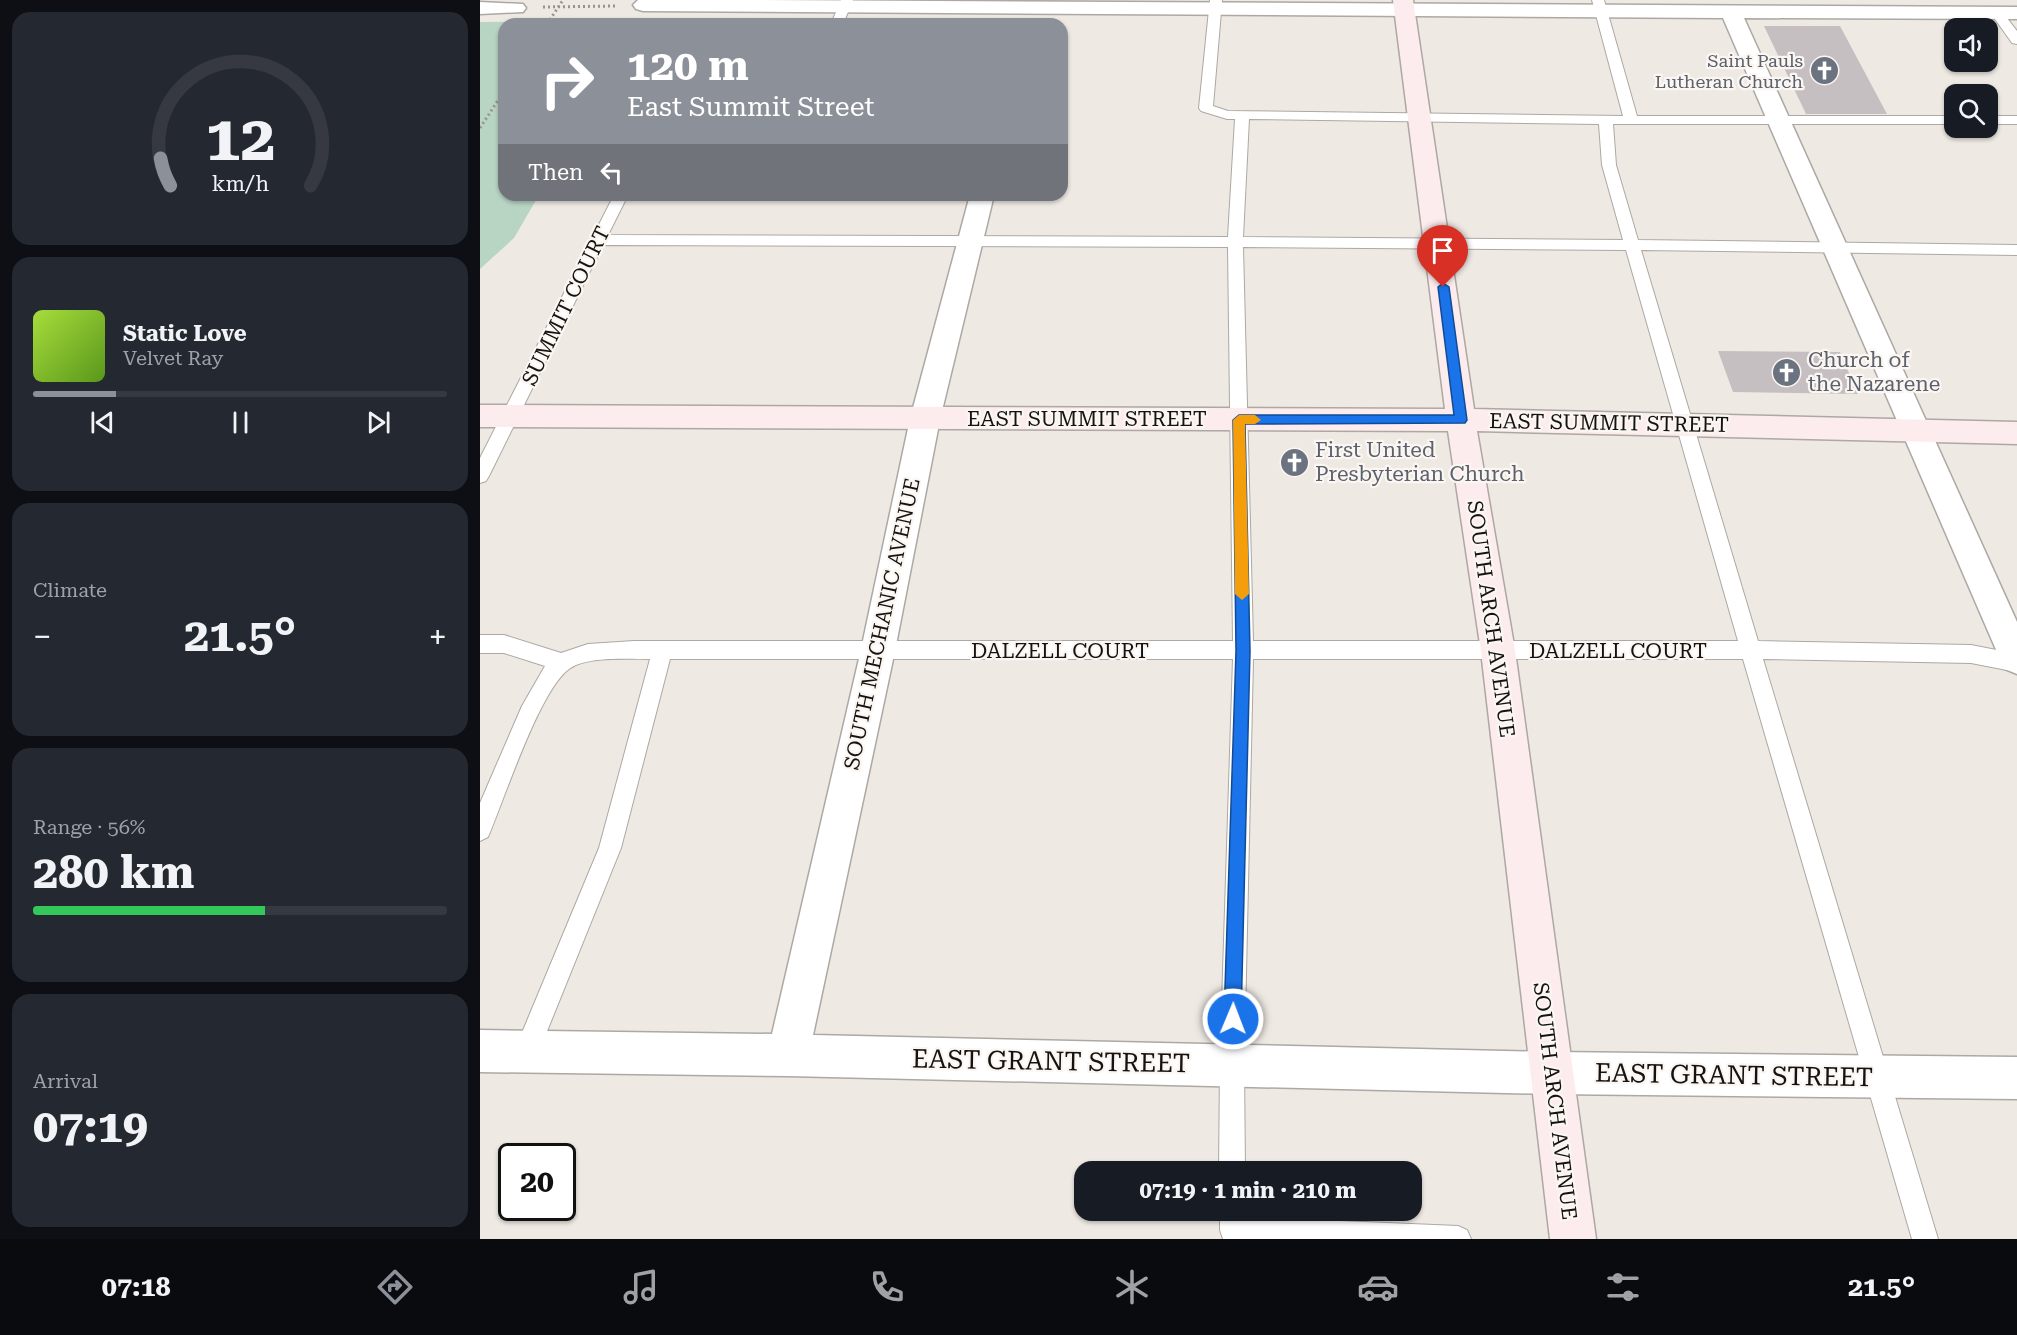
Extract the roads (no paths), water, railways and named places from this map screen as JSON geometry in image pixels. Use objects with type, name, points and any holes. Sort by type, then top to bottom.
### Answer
[{"type":"street","points":[[643,5],[843,10],[1022,11],[1216,5],[1600,6],[1731,12],[1798,6],[2002,9]]},
{"type":"street","name":"SOUTH ARCH AVENUE","points":[[1403,6],[1461,420],[1498,651],[1573,1239]]},
{"type":"street","points":[[480,8],[516,8]]},
{"type":"street","points":[[1731,12],[2017,661]]},
{"type":"street","name":"SOUTH MECHANIC AVENUE","points":[[788,1055],[878,650],[925,419],[981,201]]},
{"type":"street","name":"EAST SUMMIT STREET","points":[[480,416],[1461,420],[2017,433]]},
{"type":"street","name":"EAST GRANT STREET","points":[[480,1051],[788,1055],[1552,1073],[2017,1078]]},
{"type":"lane","points":[[1216,5],[1206,108],[1227,115],[1606,120],[1944,120]]},
{"type":"lane","points":[[1600,6],[1630,120]]},
{"type":"lane","points":[[2002,9],[2017,40]]},
{"type":"lane","points":[[1232,1161],[1232,1065],[1243,651],[1235,243],[1242,116]]},
{"type":"lane","points":[[1606,120],[1609,165],[1687,424],[1749,650],[1925,1239]]},
{"type":"lane","points":[[1998,120],[2017,120]]},
{"type":"lane","name":"SUMMIT COURT","points":[[480,477],[618,201]]},
{"type":"lane","points":[[598,240],[1438,243],[2017,250]]},
{"type":"lane","points":[[480,644],[504,644],[561,662],[542,683],[480,831]]},
{"type":"lane","points":[[526,1052],[610,848],[662,650]]},
{"type":"lane","name":"DALZELL COURT","points":[[561,662],[595,652],[662,650],[1749,650],[1971,654],[2017,661]]},
{"type":"lane","points":[[1233,1221],[1233,1230],[1458,1239]]},
{"type":"place","name":"Saint Pauls Lutheran Church","points":[[1824,70]]},
{"type":"place","name":"Church of the Nazarene","points":[[1787,372]]},
{"type":"place","name":"First United Presbyterian Church","points":[[1294,462]]}]
